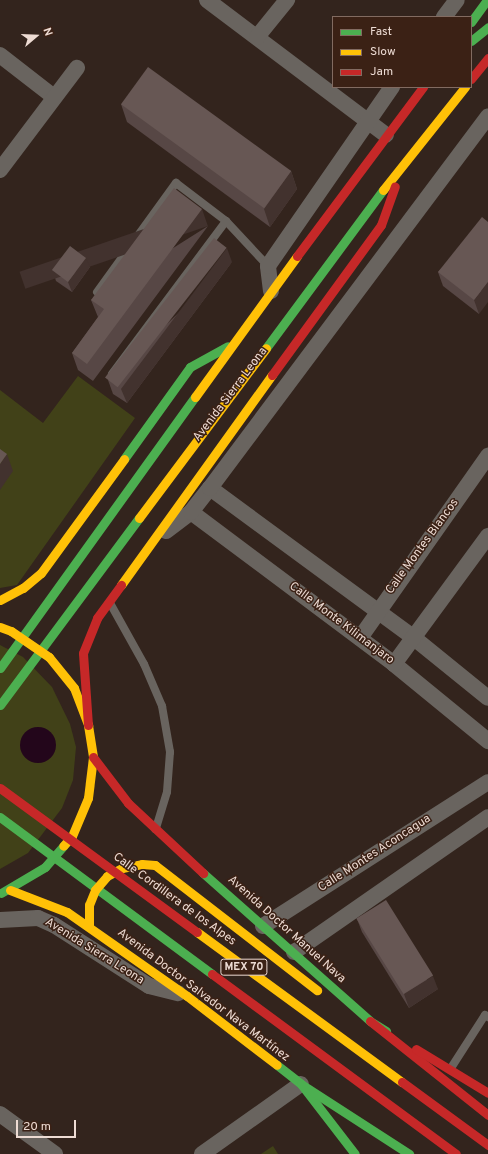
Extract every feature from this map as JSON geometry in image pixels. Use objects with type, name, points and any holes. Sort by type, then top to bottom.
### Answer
[{"type":"main road","points":[[472,21],[487,0]]},
{"type":"main road","points":[[472,40],[488,27]]},
{"type":"main road","points":[[472,78],[488,58]]},
{"type":"main road","points":[[0,668],[271,291],[422,88]]},
{"type":"main road","name":"Avenida Sierra Leona","points":[[0,705],[403,164],[464,88]]},
{"type":"main road","points":[[0,894],[10,890],[45,867],[72,836],[88,798],[93,757],[88,725],[83,653],[97,618],[148,545],[381,225],[403,164]]},
{"type":"main road","points":[[0,600],[23,588],[40,573],[190,367],[233,344]]},
{"type":"main road","points":[[0,627],[11,631],[49,657],[74,688],[88,725]]},
{"type":"main road","name":"Avenida Doctor Manuel Nava","points":[[93,757],[128,804],[156,831],[370,1021],[488,1093]]},
{"type":"main road","name":"Calle Cordillera de los Alpes","points":[[0,788],[488,1145]]},
{"type":"main road","name":"MEX 70","points":[[0,817],[456,1154]]},
{"type":"main road","points":[[89,926],[89,905],[93,895],[107,876],[122,868],[142,864],[155,865],[174,877],[322,994],[338,992]]},
{"type":"main road","name":"Avenida Doctor Salvador Nava Martínez","points":[[10,890],[67,912],[187,996],[301,1084],[355,1154]]},
{"type":"main road","points":[[370,1021],[488,1115]]},
{"type":"main road","points":[[301,1084],[409,1154]]},
{"type":"street","points":[[207,0],[386,135]]},
{"type":"street","points":[[257,37],[287,0]]},
{"type":"street","points":[[445,16],[457,0]]},
{"type":"street","points":[[0,55],[54,97]]},
{"type":"street","points":[[0,170],[77,68]]},
{"type":"street","points":[[271,291],[268,266],[391,88]]},
{"type":"street","points":[[148,545],[191,512],[488,116]]},
{"type":"street","name":"Calle Montes Blancos","points":[[360,638],[377,611],[488,456]]},
{"type":"street","points":[[210,488],[414,638],[488,698]]},
{"type":"street","name":"Calle Monte Kilimanjaro","points":[[191,512],[394,664],[488,742]]},
{"type":"street","points":[[394,664],[488,536]]},
{"type":"street","name":"Calle Montes Aconcagua","points":[[263,926],[488,782]]},
{"type":"street","points":[[294,952],[488,817]]},
{"type":"street","name":"Avenida Sierra Leona","points":[[0,920],[38,918],[54,925],[149,986],[187,996]]},
{"type":"street","points":[[202,1154],[301,1084]]},
{"type":"street","points":[[0,1114],[55,1154]]},
{"type":"lane","points":[[97,292],[176,183],[226,221],[268,266]]},
{"type":"lane","points":[[112,374],[226,221]]},
{"type":"lane","points":[[109,600],[144,664],[162,706],[170,752],[167,792],[156,831]]},
{"type":"lane","points":[[450,1069],[485,1015],[488,1017]]},
{"type":"shaded area","points":[[78,376],[135,418],[17,585],[0,588],[0,390],[43,423]]},
{"type":"shaded area","points":[[0,645],[23,657],[52,687],[70,724],[76,747],[73,780],[62,808],[28,853],[0,869]]},
{"type":"shaded area","points":[[38,727],[48,730],[53,735],[56,745],[53,755],[48,760],[38,763],[28,760],[23,755],[20,745],[23,735],[28,730]]},
{"type":"shaded area","points":[[273,1146],[278,1154],[261,1154]]},
{"type":"building","points":[[148,67],[291,171],[264,208],[121,104]]},
{"type":"building","points":[[174,188],[202,209],[87,364],[72,353],[104,309],[91,300]]},
{"type":"building","points":[[482,217],[488,222],[488,282],[474,300],[438,272]]},
{"type":"building","points":[[214,238],[227,248],[118,387],[105,377]]},
{"type":"building","points":[[70,246],[86,258],[68,282],[52,270]]},
{"type":"building","points":[[0,449],[7,454],[0,464]]},
{"type":"building","points":[[386,900],[433,975],[403,994],[356,919]]},
{"type":"traffic: fast","points":[[472,21],[487,0]]},
{"type":"traffic: fast","points":[[472,40],[488,27]]},
{"type":"traffic: fast","points":[[266,348],[383,190]]},
{"type":"traffic: fast","points":[[124,459],[190,367],[228,346]]},
{"type":"traffic: fast","points":[[0,668],[195,397]]},
{"type":"traffic: fast","points":[[0,705],[139,518]]},
{"type":"traffic: fast","points":[[0,817],[212,974]]},
{"type":"traffic: fast","points":[[1,893],[45,867],[63,846]]},
{"type":"traffic: fast","points":[[203,873],[370,1021],[386,1031]]},
{"type":"traffic: fast","points":[[277,1065],[301,1084],[355,1154]]},
{"type":"traffic: fast","points":[[301,1084],[409,1154]]},
{"type":"traffic: slow","points":[[383,190],[464,88]]},
{"type":"traffic: slow","points":[[195,397],[297,256]]},
{"type":"traffic: slow","points":[[139,518],[266,348]]},
{"type":"traffic: slow","points":[[121,585],[272,375]]},
{"type":"traffic: slow","points":[[0,600],[23,588],[41,573],[124,459]]},
{"type":"traffic: slow","points":[[0,627],[11,631],[49,657],[74,688],[88,725],[93,757],[88,798],[72,836],[63,846]]},
{"type":"traffic: slow","points":[[89,926],[89,905],[95,890],[107,876],[122,868],[142,864],[155,865],[317,990]]},
{"type":"traffic: slow","points":[[10,890],[67,912],[187,996],[277,1065]]},
{"type":"traffic: slow","points":[[197,932],[402,1082]]},
{"type":"traffic: jam","points":[[472,78],[488,58]]},
{"type":"traffic: jam","points":[[297,256],[422,88]]},
{"type":"traffic: jam","points":[[272,375],[381,225],[395,186]]},
{"type":"traffic: jam","points":[[88,725],[83,653],[97,618],[121,585]]},
{"type":"traffic: jam","points":[[93,757],[128,803],[203,873]]},
{"type":"traffic: jam","points":[[0,788],[197,932]]},
{"type":"traffic: jam","points":[[212,974],[456,1154]]},
{"type":"traffic: jam","points":[[370,1021],[488,1115]]},
{"type":"traffic: jam","points":[[416,1049],[488,1093]]},
{"type":"traffic: jam","points":[[402,1082],[488,1145]]}]
